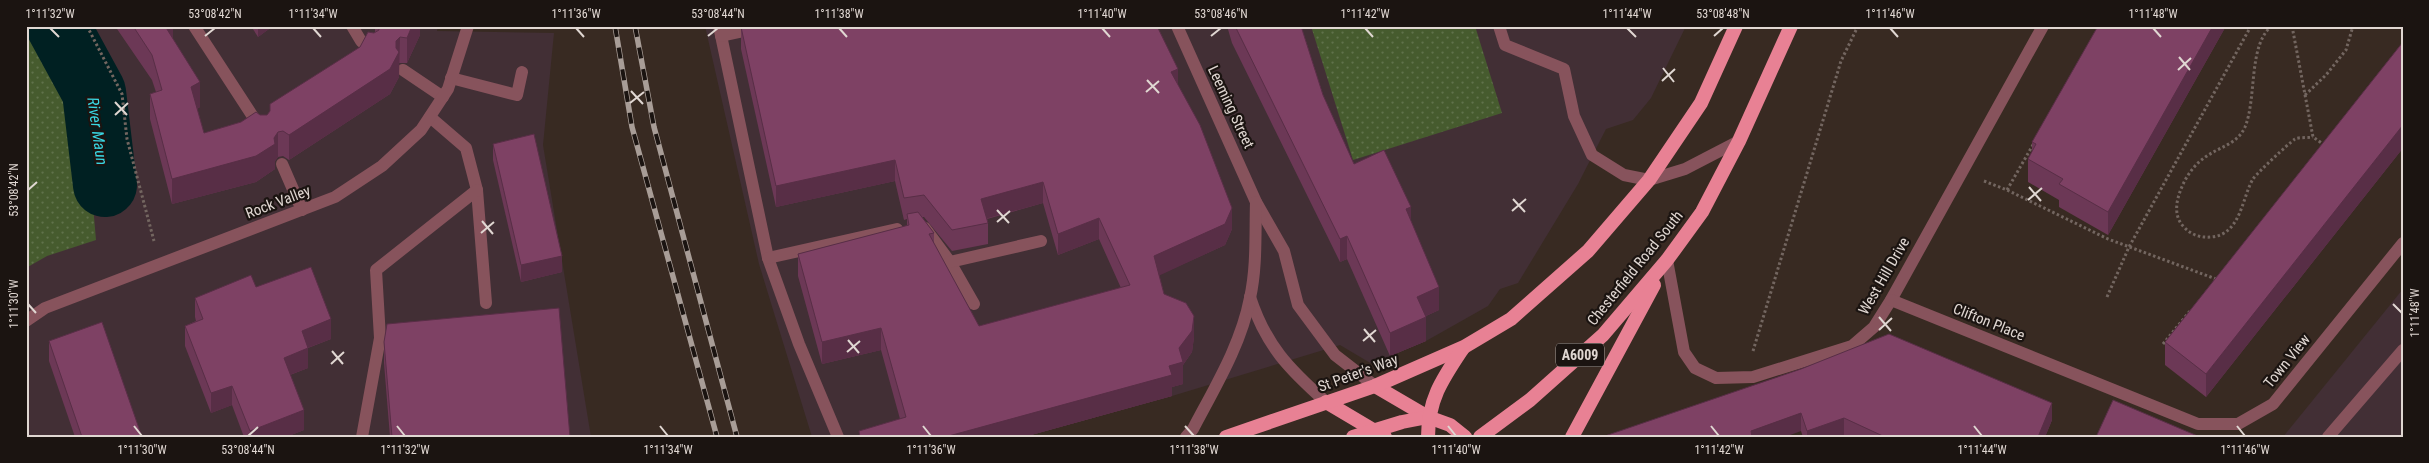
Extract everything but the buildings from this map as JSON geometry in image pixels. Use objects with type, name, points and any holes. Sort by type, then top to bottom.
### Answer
[{"type":"highway","points":[[1649,180],[1701,103],[1736,26]]},
{"type":"highway","name":"Chesterfield Road South","points":[[1480,437],[1530,400],[1603,335],[1667,260],[1702,212],[1739,141],[1791,26]]},
{"type":"highway","name":"St Peter's Way","points":[[1226,437],[1376,386],[1464,347],[1511,319],[1588,251],[1649,180]]},
{"type":"highway","points":[[1572,437],[1667,260]]},
{"type":"highway","points":[[1428,437],[1428,417],[1438,384],[1464,347]]},
{"type":"highway","points":[[1376,386],[1428,417],[1450,425],[1465,437]]},
{"type":"highway","points":[[1326,402],[1385,437]]},
{"type":"highway","points":[[1353,437],[1402,422],[1428,417]]},
{"type":"street","points":[[194,26],[263,133]]},
{"type":"street","points":[[352,26],[361,41],[372,50]]},
{"type":"street","name":"Rock Valley","points":[[26,321],[46,308],[335,197],[382,166],[422,130],[443,97],[468,26]]},
{"type":"street","points":[[767,26],[720,31],[768,258],[799,344],[838,437]]},
{"type":"street","name":"Leeming Street","points":[[1177,26],[1256,202],[1284,251],[1298,305],[1335,355],[1376,386]]},
{"type":"street","points":[[1499,26],[1505,45],[1564,69],[1574,116],[1592,155],[1624,175],[1649,180],[1685,169],[1739,141]]},
{"type":"street","name":"West Hill Drive","points":[[1667,260],[1684,352],[1696,368],[1716,378],[1753,377],[1852,346],[1874,327],[1891,300],[2043,26]]},
{"type":"street","points":[[404,70],[443,97]]},
{"type":"street","points":[[451,78],[517,95],[522,72]]},
{"type":"street","points":[[430,117],[466,148],[476,190],[486,303]]},
{"type":"street","points":[[282,164],[302,210]]},
{"type":"street","points":[[362,437],[380,338],[376,270],[476,190]]},
{"type":"street","name":"Leeming Street","points":[[1186,437],[1193,428],[1224,370],[1240,334],[1250,297],[1255,257],[1256,202]]},
{"type":"street","points":[[768,258],[921,224],[950,262],[974,304]]},
{"type":"street","points":[[950,262],[1040,241]]},
{"type":"street","name":"Town View","points":[[2076,374],[2198,424],[2238,424],[2274,404],[2403,244]]},
{"type":"street","name":"Leeming Street","points":[[1250,297],[1258,320],[1283,360],[1293,373],[1326,402]]},
{"type":"street","name":"Clifton Place","points":[[1891,300],[2076,374]]},
{"type":"street","points":[[2328,437],[2403,350]]},
{"type":"path","points":[[87,26],[122,94],[127,139],[160,264]]},
{"type":"path","points":[[1751,356],[1841,61],[1858,26]]},
{"type":"path","points":[[2107,297],[2129,247],[2251,26]]},
{"type":"path","points":[[2272,26],[2265,32],[2258,45],[2250,110],[2244,128],[2237,139],[2204,158],[2191,171],[2178,193],[2176,213],[2184,227],[2197,237],[2214,238],[2226,231],[2239,218],[2254,178],[2296,138],[2314,137],[2324,144]]},
{"type":"path","points":[[2292,26],[2314,137]]},
{"type":"path","points":[[2305,95],[2326,75],[2346,50],[2353,26]]},
{"type":"path","points":[[2318,152],[2330,137]]},
{"type":"path","points":[[2007,190],[2036,138]]},
{"type":"path","points":[[1962,171],[2129,247],[2216,279]]},
{"type":"path","points":[[2210,286],[2222,271]]},
{"type":"path","points":[[2163,344],[2192,308]]},
{"type":"shaded area","points":[[26,26],[438,26],[437,31],[554,33],[543,145],[591,437],[26,437]]},
{"type":"shaded area","points":[[705,26],[1686,26],[1651,98],[1633,120],[1606,129],[1578,184],[1518,283],[1500,289],[1488,306],[1426,341],[1372,364],[1340,345],[1172,396],[1024,437],[812,437],[759,264]]},
{"type":"shaded area","points":[[2403,289],[2403,437],[2283,437]]},
{"type":"green space","points":[[26,26],[42,26],[64,78],[89,159],[96,240],[47,256],[26,268]]},
{"type":"green space","points":[[1311,26],[1475,26],[1502,113],[1353,160]]},
{"type":"waterway","name":"River Maun","points":[[58,26],[94,92],[105,185]]},
{"type":"railway","points":[[615,26],[632,127],[717,437]]},
{"type":"railway","points":[[635,26],[654,127],[737,437]]}]
